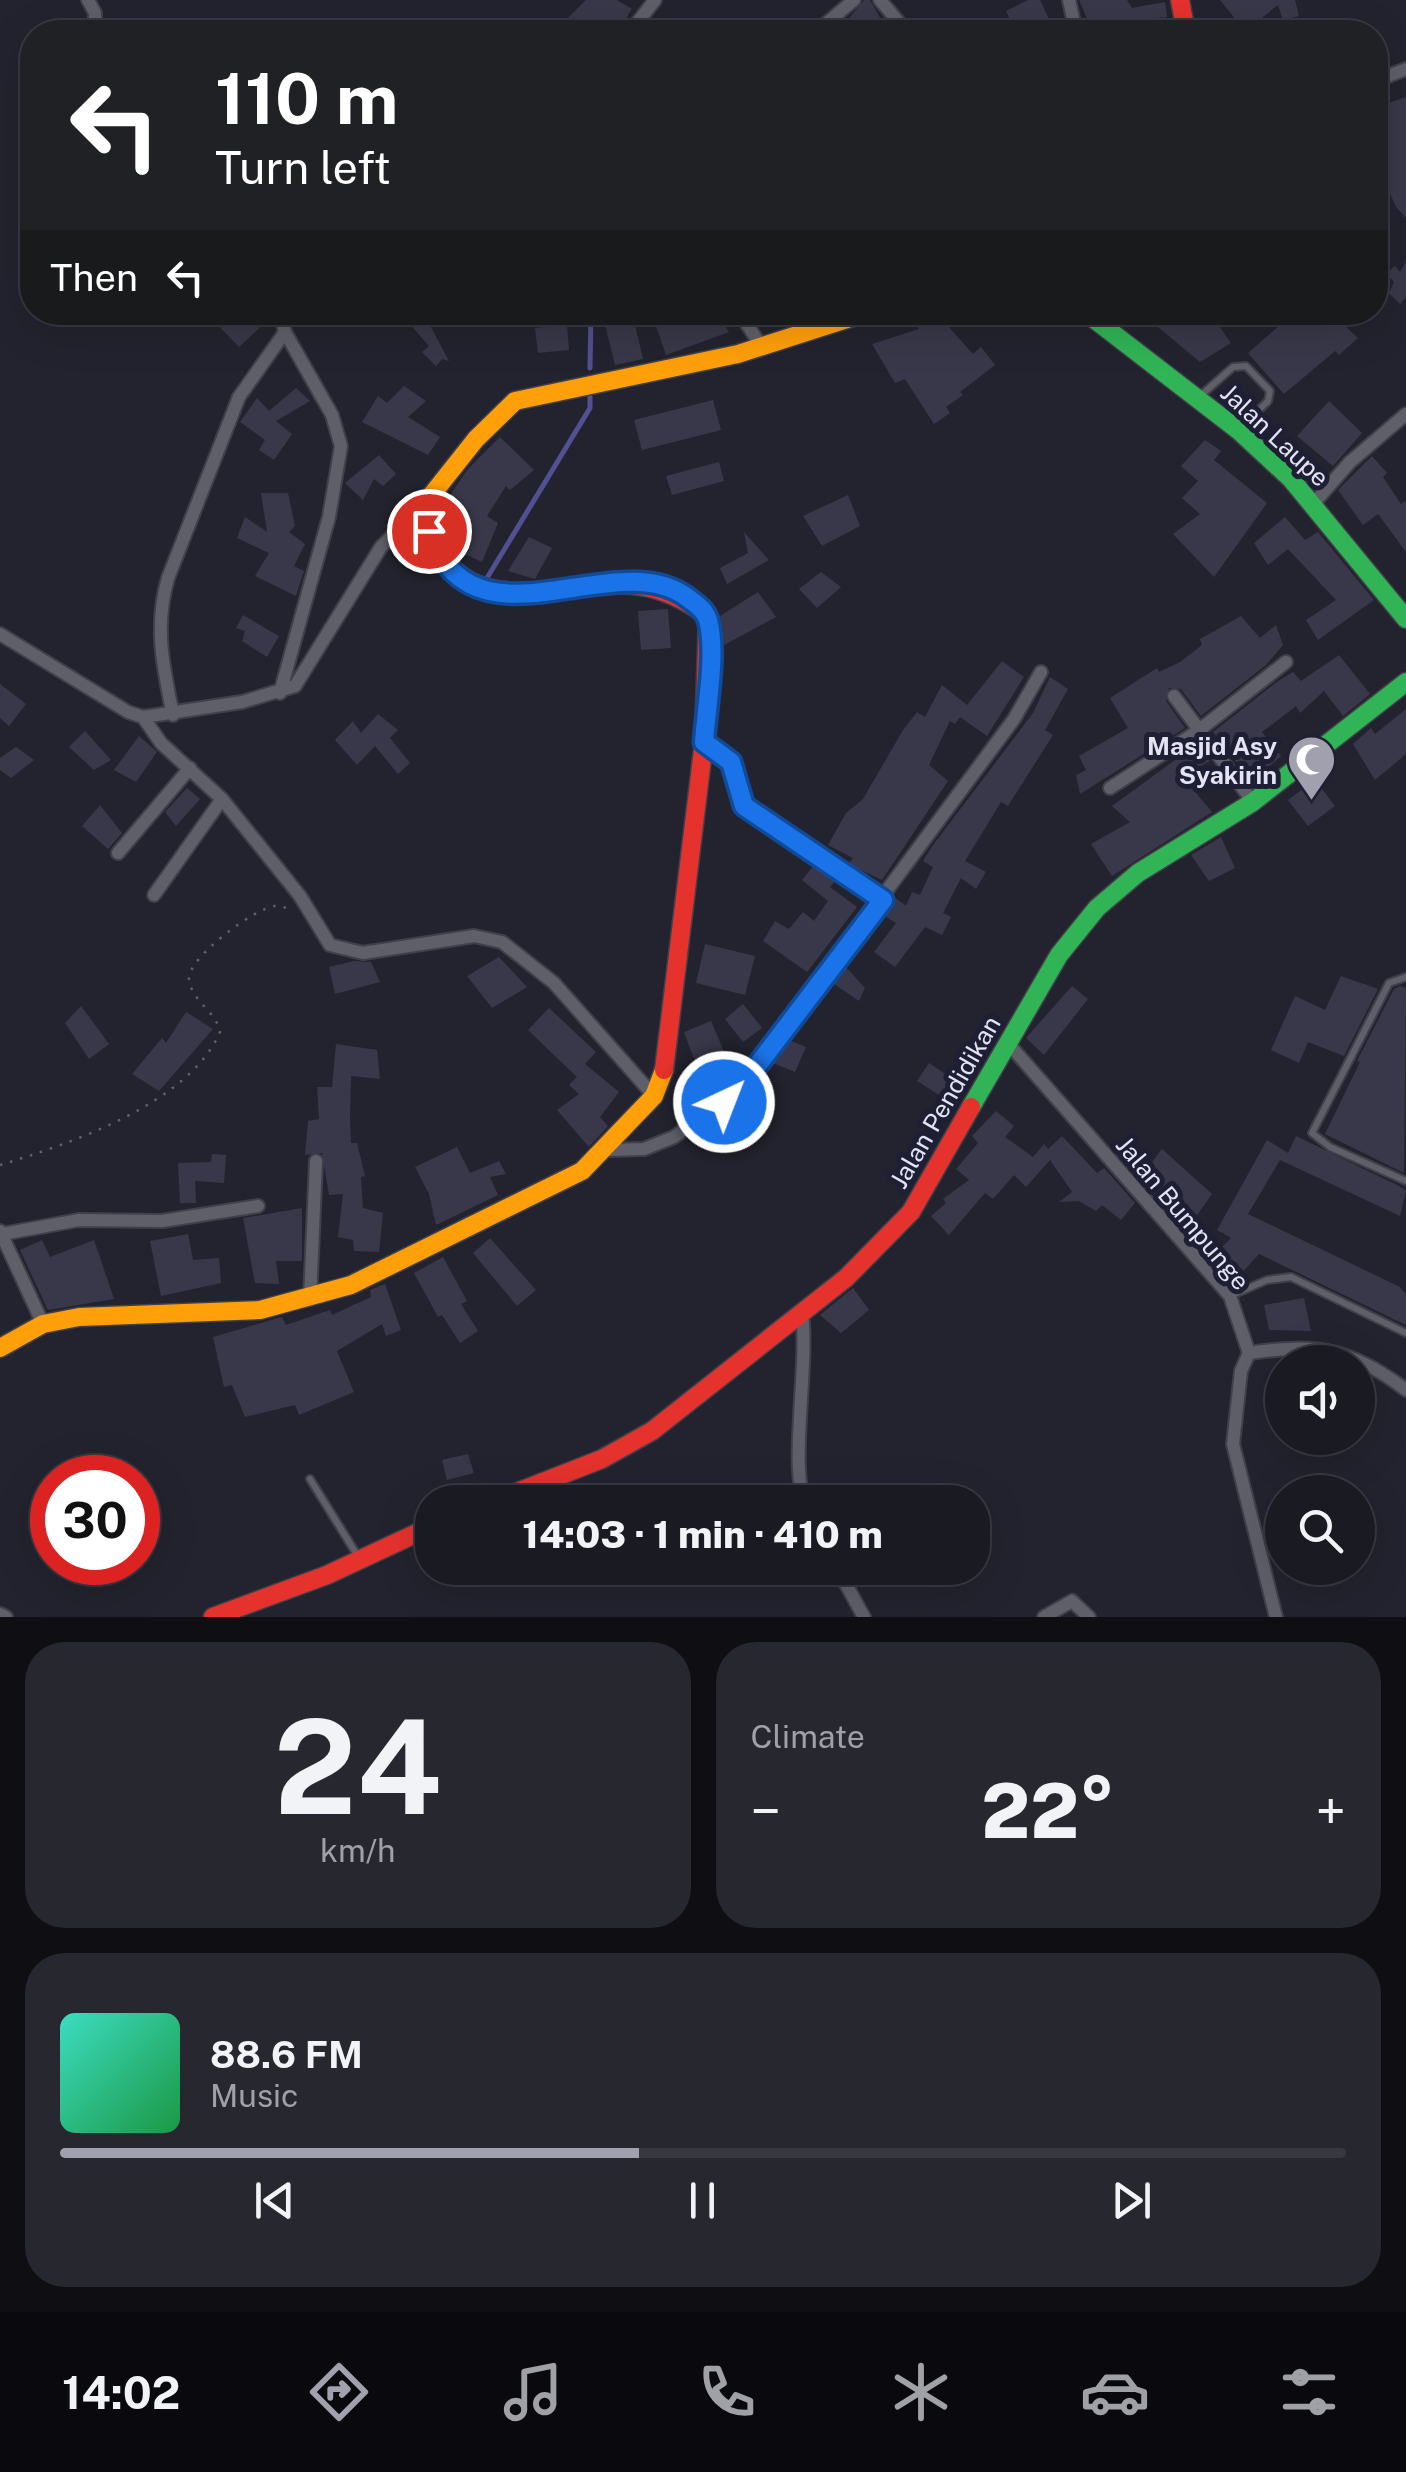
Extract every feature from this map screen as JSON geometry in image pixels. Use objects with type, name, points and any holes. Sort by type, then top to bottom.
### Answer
[{"type":"street","points":[[639,20],[655,0]]},
{"type":"street","points":[[830,20],[854,0]]},
{"type":"street","points":[[880,0],[897,20]]},
{"type":"street","points":[[280,693],[329,517],[341,446],[332,415],[283,325]]},
{"type":"street","points":[[747,325],[761,346]]},
{"type":"street","points":[[143,717],[173,715],[280,693],[304,675],[381,547],[426,502],[476,438],[516,401],[761,346],[828,325]]},
{"type":"street","name":"Jalan Laupe","points":[[1102,325],[1238,430],[1313,504],[1406,619]]},
{"type":"street","points":[[173,715],[161,657],[159,608],[239,396],[285,332]]},
{"type":"street","points":[[1313,504],[1350,462],[1406,414]]},
{"type":"street","points":[[0,1348],[44,1324],[79,1317],[260,1310],[310,1300],[351,1285],[536,1198],[607,1150],[654,1096],[668,1058],[704,742],[708,616],[678,590],[650,585],[623,583],[541,595],[480,587],[454,573],[444,560],[429,531],[426,502]]},
{"type":"street","points":[[1,638],[143,717],[161,742],[222,799],[300,896],[330,945],[346,952],[474,936],[502,942],[554,983],[654,1096]]},
{"type":"street","points":[[1110,788],[1198,732],[1286,662]]},
{"type":"street","points":[[607,1150],[644,1149],[674,1138],[741,1087],[1014,720],[1041,672]]},
{"type":"street","name":"Jalan Pendidikan","points":[[534,1485],[602,1458],[652,1432],[802,1314],[911,1212],[1058,955],[1118,887],[1253,802],[1406,682]]},
{"type":"street","points":[[1174,696],[1253,802]]},
{"type":"street","points":[[704,742],[731,762],[744,806],[883,900]]},
{"type":"street","points":[[118,853],[190,768]]},
{"type":"street","points":[[154,895],[222,799]]},
{"type":"street","name":"Jalan Bumpunge","points":[[1006,1042],[1230,1296],[1249,1353]]},
{"type":"street","points":[[310,1300],[316,1161]]},
{"type":"street","points":[[44,1324],[1,1233],[80,1220],[162,1221],[258,1206]]},
{"type":"street","points":[[801,1485],[802,1314]]},
{"type":"street","points":[[1276,1617],[1233,1444],[1240,1371],[1249,1353],[1300,1346],[1340,1352],[1364,1362],[1406,1390]]},
{"type":"street","points":[[213,1617],[415,1534]]},
{"type":"street","points":[[846,1585],[864,1617]]},
{"type":"street","points":[[1044,1617],[1072,1601],[1089,1617]]},
{"type":"lane","points":[[1198,398],[1233,367],[1246,366],[1270,391],[1268,401],[1238,430]]},
{"type":"lane","points":[[1406,978],[1389,983],[1312,1133],[1318,1141],[1406,1181]]},
{"type":"lane","points":[[1230,1296],[1267,1280],[1291,1278],[1406,1333]]},
{"type":"lane","points":[[310,1479],[359,1559]]},
{"type":"path","points":[[0,1166],[103,1130],[144,1108],[184,1075],[220,1032],[189,985],[188,970],[200,953],[220,943],[243,919],[274,906],[309,913]]},
{"type":"building","points":[[586,0],[617,0],[632,9],[625,20],[566,20]]},
{"type":"building","points":[[864,0],[870,0],[881,20],[853,20],[850,17]]},
{"type":"building","points":[[1028,0],[1040,0],[1049,19],[1010,20],[1006,11]]},
{"type":"building","points":[[1079,0],[1127,0],[1132,8],[1165,2],[1167,17],[1088,20]]},
{"type":"building","points":[[1220,0],[1295,0],[1299,16],[1283,20],[1278,5],[1259,20],[1236,20]]},
{"type":"building","points":[[1406,97],[1406,218],[1388,189],[1388,103]]},
{"type":"building","points":[[1406,261],[1406,297],[1400,304],[1389,293],[1394,282],[1388,271],[1395,266],[1400,272]]},
{"type":"building","points":[[218,325],[263,325],[239,347]]},
{"type":"building","points":[[410,325],[430,325],[449,361],[442,359],[436,366],[422,352],[429,346]]},
{"type":"building","points":[[567,325],[569,350],[538,353],[535,328]]},
{"type":"building","points":[[605,325],[635,325],[643,359],[615,365]]},
{"type":"building","points":[[656,325],[724,325],[729,332],[666,355]]},
{"type":"building","points":[[917,325],[947,325],[973,354],[981,347],[995,365],[960,392],[963,395],[946,407],[950,413],[934,424],[905,379],[895,383],[872,344],[919,329]]},
{"type":"building","points":[[1155,325],[1218,325],[1231,343],[1200,362]]},
{"type":"building","points":[[1280,325],[1344,325],[1358,338],[1339,355],[1335,351],[1284,394],[1248,353]]},
{"type":"building","points":[[404,386],[426,401],[408,417],[440,437],[428,455],[362,422],[378,396],[387,403]]},
{"type":"building","points":[[296,388],[310,401],[276,421],[292,434],[274,460],[259,450],[265,440],[240,422],[257,398],[269,411]]},
{"type":"building","points":[[713,400],[721,430],[642,450],[634,420]]},
{"type":"building","points":[[1329,401],[1362,433],[1333,466],[1297,436]]},
{"type":"building","points":[[500,437],[534,470],[510,490],[506,486],[487,516],[498,523],[482,562],[452,548],[448,521],[441,508],[468,469]]},
{"type":"building","points":[[1205,440],[1221,451],[1214,460],[1267,503],[1214,577],[1173,534],[1200,514],[1182,498],[1198,481],[1181,466]]},
{"type":"building","points":[[379,455],[396,474],[383,486],[374,479],[363,500],[345,483]]},
{"type":"building","points":[[1372,456],[1387,473],[1383,477],[1401,504],[1406,501],[1406,552],[1378,514],[1363,525],[1338,490]]},
{"type":"building","points":[[719,462],[724,481],[672,495],[666,476]]},
{"type":"building","points":[[261,493],[288,493],[295,526],[289,532],[305,544],[294,566],[304,571],[296,596],[255,576],[269,553],[237,538],[245,517],[267,532]]},
{"type":"building","points":[[848,495],[860,526],[822,546],[803,516]]},
{"type":"building","points":[[1285,517],[1305,540],[1318,532],[1374,600],[1318,640],[1306,620],[1336,600],[1288,549],[1268,565],[1254,543]]},
{"type":"building","points":[[744,532],[769,560],[727,584],[720,568],[748,553]]},
{"type":"building","points":[[529,537],[552,548],[535,579],[508,571]]},
{"type":"building","points":[[821,572],[841,587],[817,608],[799,589]]},
{"type":"building","points":[[758,592],[776,617],[724,645],[720,616]]},
{"type":"building","points":[[668,609],[671,648],[641,650],[638,611]]},
{"type":"building","points":[[243,615],[279,636],[267,657],[242,641],[245,631],[236,628]]},
{"type":"building","points":[[1241,616],[1260,638],[1276,625],[1283,645],[1266,665],[1201,716],[1181,689],[1169,688],[1166,701],[1185,728],[1080,794],[1076,775],[1086,770],[1079,756],[1128,728],[1110,698],[1157,668],[1159,672],[1180,662],[1202,645],[1200,639]]},
{"type":"building","points":[[1339,655],[1370,694],[1343,716],[1324,691],[1300,713],[1296,706],[1262,732],[1281,756],[1252,782],[1213,732],[1278,681],[1293,672],[1301,681]]},
{"type":"building","points":[[1002,661],[1024,677],[987,736],[960,717],[955,724],[950,721],[929,765],[948,781],[882,880],[848,864],[853,858],[828,845],[846,813],[863,799],[903,730],[917,712],[925,717],[942,685],[967,705]]},
{"type":"building","points":[[1050,677],[1068,689],[1045,730],[1053,735],[1008,806],[1001,802],[965,861],[986,872],[976,889],[961,878],[943,913],[951,917],[942,935],[925,927],[895,967],[874,952],[896,923],[883,915],[894,897],[906,906],[912,892],[920,895],[933,867],[923,861],[1033,713]]},
{"type":"building","points":[[0,684],[26,704],[9,726],[0,718]]},
{"type":"building","points":[[1406,709],[1406,754],[1375,780],[1353,744],[1371,728],[1375,734]]},
{"type":"building","points":[[378,714],[398,730],[390,738],[410,763],[398,774],[375,746],[357,765],[335,740],[353,721],[361,733]]},
{"type":"building","points":[[85,731],[111,760],[94,770],[69,747]]},
{"type":"building","points":[[139,736],[157,752],[136,782],[114,770]]},
{"type":"building","points":[[1197,744],[1210,761],[1199,767],[1203,778],[1187,782],[1212,812],[1112,876],[1091,844],[1130,822],[1112,806]]},
{"type":"building","points":[[16,747],[34,760],[11,778],[0,770],[0,758]]},
{"type":"building","name":"Masjid Asy Syakirin","points":[[1315,780],[1335,806],[1308,826],[1288,800]]},
{"type":"building","points":[[187,788],[200,799],[176,826],[165,812]]},
{"type":"building","points":[[100,805],[122,833],[108,849],[82,826]]},
{"type":"building","points":[[1221,837],[1235,868],[1209,881],[1191,855]]},
{"type":"building","points":[[814,865],[835,881],[830,887],[857,907],[807,972],[763,941],[775,921],[789,929],[803,912],[814,921],[828,901],[802,880]]},
{"type":"building","points":[[705,944],[755,956],[745,995],[696,983]]},
{"type":"building","points":[[499,957],[527,987],[492,1008],[467,976]]},
{"type":"building","points":[[354,961],[371,962],[380,982],[335,994],[329,967]]},
{"type":"building","points":[[844,965],[865,988],[859,1001],[831,982]]},
{"type":"building","points":[[1341,976],[1378,989],[1344,1056],[1308,1042],[1299,1063],[1271,1050],[1295,996],[1325,1010]]},
{"type":"building","points":[[1072,986],[1088,999],[1044,1055],[1026,1038]]},
{"type":"building","points":[[1406,988],[1404,1173],[1325,1134],[1360,1062],[1357,1061],[1394,989]]},
{"type":"building","points":[[743,1004],[762,1028],[743,1042],[725,1019]]},
{"type":"building","points":[[81,1006],[109,1044],[89,1059],[65,1023]]},
{"type":"building","points":[[549,1008],[596,1052],[585,1064],[619,1092],[600,1117],[608,1126],[589,1147],[557,1110],[579,1094],[569,1085],[577,1077],[528,1030]]},
{"type":"building","points":[[186,1012],[213,1029],[159,1091],[132,1074],[162,1038],[166,1043]]},
{"type":"building","points":[[711,1021],[729,1063],[700,1075],[684,1032]]},
{"type":"building","points":[[789,1040],[806,1047],[795,1072],[773,1063]]},
{"type":"building","points":[[336,1044],[377,1050],[380,1079],[351,1076],[350,1117],[351,1143],[357,1143],[365,1176],[361,1177],[363,1208],[383,1213],[379,1252],[354,1251],[353,1240],[338,1237],[343,1194],[329,1195],[322,1153],[305,1155],[308,1121],[319,1119],[317,1087],[332,1087]]},
{"type":"building","points":[[929,1063],[953,1079],[944,1098],[917,1081]]},
{"type":"building","points":[[996,1111],[1014,1126],[1005,1137],[1033,1157],[1044,1144],[1048,1149],[1062,1136],[1097,1173],[1104,1168],[1135,1203],[1121,1220],[1102,1205],[1096,1211],[1079,1201],[1059,1202],[1072,1192],[1050,1160],[1026,1187],[1014,1175],[993,1199],[985,1193],[949,1235],[931,1216],[946,1203],[943,1199],[969,1180],[956,1169],[978,1143],[972,1136]]},
{"type":"building","points":[[1296,1136],[1406,1191],[1400,1216],[1280,1160],[1248,1214],[1400,1287],[1406,1294],[1406,1325],[1259,1254],[1241,1274],[1217,1252],[1231,1238],[1217,1230],[1267,1140],[1288,1153]]},
{"type":"building","points":[[457,1147],[470,1173],[499,1161],[506,1174],[490,1177],[498,1195],[436,1225],[429,1194],[415,1167]]},
{"type":"building","points":[[1162,1149],[1212,1194],[1195,1218],[1164,1196],[1160,1201],[1140,1178]]},
{"type":"building","points":[[212,1154],[226,1155],[224,1183],[195,1181],[196,1203],[180,1203],[178,1163],[211,1162]]},
{"type":"building","points":[[302,1208],[302,1261],[276,1261],[279,1284],[255,1283],[243,1218]]},
{"type":"building","points":[[188,1234],[193,1260],[219,1258],[221,1283],[161,1296],[150,1241]]},
{"type":"building","points":[[490,1238],[536,1290],[517,1306],[473,1253]]},
{"type":"building","points":[[42,1240],[50,1257],[94,1240],[114,1299],[48,1310],[20,1250]]},
{"type":"building","points":[[443,1257],[467,1301],[461,1304],[478,1331],[460,1343],[442,1315],[438,1317],[414,1273]]},
{"type":"building","points":[[385,1284],[401,1330],[386,1336],[382,1324],[337,1351],[354,1392],[299,1415],[295,1405],[245,1417],[232,1385],[224,1387],[213,1337],[282,1317],[286,1325],[330,1310],[332,1315],[371,1297],[370,1290]]},
{"type":"building","points":[[853,1288],[869,1310],[841,1333],[820,1315]]},
{"type":"building","points":[[1304,1298],[1311,1331],[1269,1330],[1264,1305]]},
{"type":"building","points":[[468,1454],[474,1473],[447,1480],[442,1460]]},
{"type":"waterway","points":[[590,368],[591,325]]},
{"type":"waterway","points":[[487,578],[590,408],[590,397]]},
{"type":"traffic: fast","points":[[1102,325],[1238,430],[1291,479],[1406,619]]},
{"type":"traffic: fast","points":[[971,1107],[1059,955],[1097,908],[1138,873],[1253,802],[1406,682]]},
{"type":"traffic: slow","points":[[557,590],[509,592],[478,585],[452,568],[442,555],[426,502],[476,439],[515,401],[738,354],[828,325]]},
{"type":"traffic: slow","points":[[0,1348],[43,1324],[79,1317],[260,1310],[351,1285],[582,1171],[654,1096],[664,1070]]},
{"type":"traffic: jam","points":[[1180,0],[1184,20]]},
{"type":"traffic: jam","points":[[557,590],[636,585],[670,594],[708,616],[704,742],[664,1070]]},
{"type":"traffic: jam","points":[[535,1485],[602,1459],[652,1431],[846,1278],[911,1212],[971,1107]]},
{"type":"traffic: jam","points":[[213,1617],[327,1575],[415,1534]]},
{"type":"place","name":"Masjid Asy Syakirin","points":[[1312,802]]},
{"type":"route","points":[[429,531],[454,573],[480,587],[541,595],[623,583],[650,585],[678,590],[698,605],[708,616],[710,636],[704,742],[728,757],[744,806],[883,900],[741,1087],[724,1102]]}]
